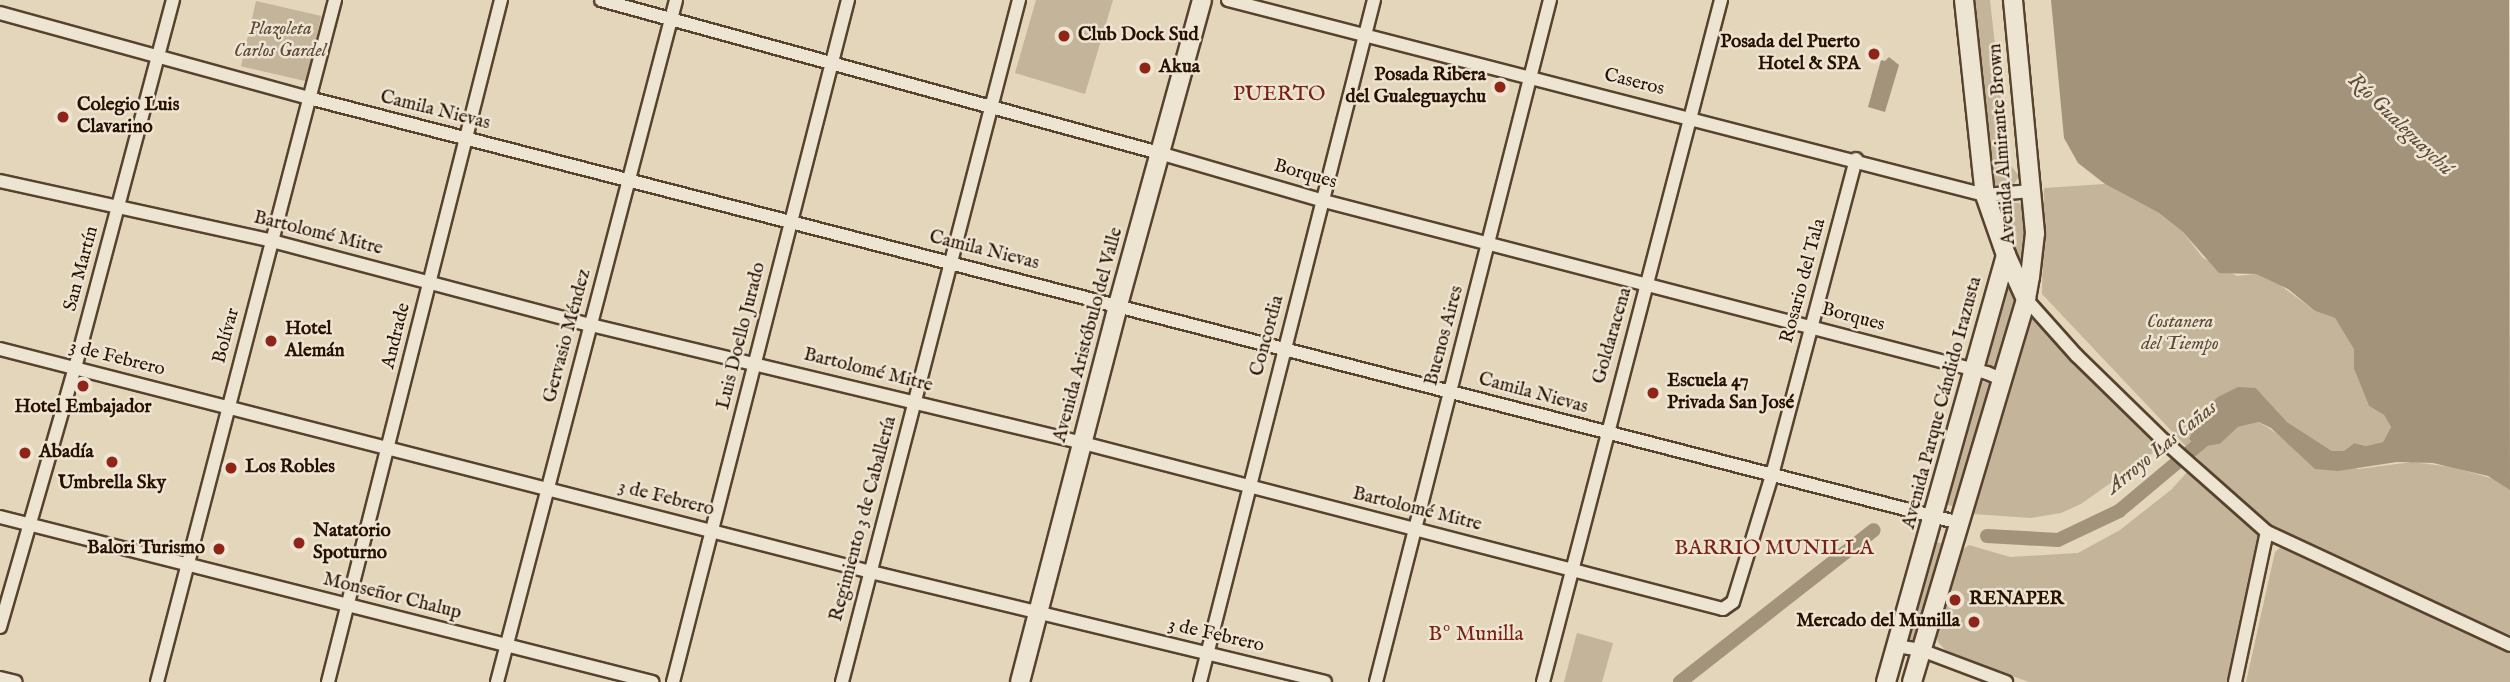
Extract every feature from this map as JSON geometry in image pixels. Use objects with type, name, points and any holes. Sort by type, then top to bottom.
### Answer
[{"type":"main road","name":"Avenida Aristóbulo del Valle","points":[[1020,682],[1118,305],[1202,0]]},
{"type":"main road","name":"Avenida Almirante Brown","points":[[1964,0],[1985,195],[2006,255],[2026,299]]},
{"type":"main road","name":"Avenida Almirante Brown","points":[[2013,0],[2035,233],[2026,299]]},
{"type":"main road","name":"Avenida Parque Cándido Irazusta","points":[[1886,682],[2006,255]]},
{"type":"main road","points":[[1912,682],[2026,299]]},
{"type":"street","name":"San Martín","points":[[0,627],[75,368],[173,0]]},
{"type":"street","name":"Bolívar","points":[[157,682],[335,0]]},
{"type":"street","name":"Andrade","points":[[328,682],[501,0]]},
{"type":"street","name":"Borques","points":[[601,0],[991,106],[1324,201],[1812,327],[2001,379]]},
{"type":"street","name":"Gervasio Méndez","points":[[497,682],[676,0]]},
{"type":"street","name":"Luis Doello Jurado","points":[[673,682],[848,0]]},
{"type":"street","name":"Regimiento 3 de Caballería","points":[[842,682],[1019,0]]},
{"type":"street","name":"Caseros","points":[[1228,0],[1856,159],[1985,195],[2031,191]]},
{"type":"street","name":"Concordia","points":[[1200,682],[1374,0]]},
{"type":"street","name":"Buenos Aires","points":[[1376,682],[1550,0]]},
{"type":"street","name":"Goldaracena","points":[[1543,682],[1721,0]]},
{"type":"street","name":"Camila Nievas","points":[[0,13],[309,98],[1960,523]]},
{"type":"street","name":"Rosario del Tala","points":[[1723,610],[1733,602],[1772,475],[1856,159]]},
{"type":"street","name":"Bartolomé Mitre","points":[[0,181],[272,242],[591,325],[1083,443],[1723,610]]},
{"type":"street","points":[[2026,299],[2077,356],[2164,442],[2267,532],[2510,645]]},
{"type":"street","name":"3 de Febrero","points":[[0,349],[871,572],[1325,682]]},
{"type":"street","name":"Monseñor Chalup","points":[[0,517],[652,682]]},
{"type":"street","points":[[2235,682],[2267,532]]},
{"type":"street","points":[[1896,646],[1921,650],[2006,682]]},
{"type":"street","points":[[0,678],[16,682]]},
{"type":"green space","name":"Club Dock Sud","points":[[1036,0],[1113,0],[1085,94],[1015,73]]},
{"type":"green space","points":[[1968,0],[1990,0],[2008,162],[2019,176],[2012,187],[2002,189],[1993,185]]},
{"type":"green space","name":"Plazoleta Carlos Gardel","points":[[256,1],[321,16],[306,81],[241,66]]},
{"type":"green space","name":"Costanera del Tiempo","points":[[2105,184],[2159,213],[2183,232],[2203,258],[2237,276],[2256,274],[2280,285],[2315,311],[2335,318],[2355,349],[2354,369],[2369,406],[2384,415],[2391,427],[2383,442],[2366,446],[2354,443],[2344,451],[2332,451],[2287,422],[2256,388],[2197,419],[2195,429],[2199,447],[2220,444],[2238,427],[2259,422],[2279,435],[2358,469],[2412,462],[2453,467],[2500,481],[2510,490],[2510,635],[2271,528],[2198,459],[2042,294],[2044,188]]},
{"type":"green space","points":[[1992,201],[2028,204],[2028,235],[2023,273]]},
{"type":"green space","points":[[2005,273],[2024,294],[1999,373],[1980,366]]},
{"type":"green space","name":"Costanera del Tiempo","points":[[2029,314],[2161,447],[2081,504],[2061,513],[2031,518],[1973,514]]},
{"type":"green space","points":[[1977,380],[1994,385],[1959,508],[1942,503]]},
{"type":"green space","points":[[2188,471],[2261,536],[2229,682],[2029,682],[1948,653],[1938,642],[1936,631],[1962,550],[1969,545],[2010,557],[2078,553],[2120,530],[2172,489]]},
{"type":"green space","points":[[1933,541],[1947,545],[1919,643],[1905,639]]},
{"type":"green space","points":[[2282,546],[2510,651],[2510,682],[2246,682],[2275,552]]},
{"type":"green space","points":[[1577,633],[1613,643],[1602,682],[1564,682]]},
{"type":"water","name":"Río Gualeguaychú","points":[[2051,0],[2509,0],[2510,490],[2488,476],[2433,463],[2397,462],[2338,471],[2315,469],[2271,428],[2259,422],[2238,427],[2220,444],[2199,447],[2189,439],[2202,412],[2218,397],[2238,387],[2256,388],[2287,422],[2332,451],[2344,451],[2354,443],[2366,446],[2383,442],[2391,427],[2384,415],[2369,406],[2354,369],[2354,349],[2335,318],[2315,311],[2288,289],[2256,274],[2219,273],[2183,232],[2159,213],[2105,184],[2078,163],[2064,138]]},
{"type":"water","points":[[1889,57],[1899,65],[1885,112],[1868,107],[1881,60],[1885,61]]},
{"type":"waterway","name":"Arroyo Las Cañas","points":[[1987,536],[2058,540],[2119,511],[2210,435]]},
{"type":"waterway","points":[[1680,682],[1874,530]]},
{"type":"place","name":"Club Dock Sud","points":[[1064,36]]},
{"type":"place","name":"Posada del Puerto Hotel & SPA","points":[[1874,54]]},
{"type":"place","name":"Akua","points":[[1145,68]]},
{"type":"place","name":"Posada Ribera del Gualeguaychu","points":[[1500,87]]},
{"type":"place","name":"Colegio Luis Clavarino","points":[[63,117]]},
{"type":"place","name":"Hotel Alemán","points":[[271,341]]},
{"type":"place","name":"Hotel Embajador","points":[[83,386]]},
{"type":"place","name":"Escuela 47 Privada San José","points":[[1653,393]]},
{"type":"place","name":"Abadía","points":[[25,453]]},
{"type":"place","name":"Umbrella Sky","points":[[112,462]]},
{"type":"place","name":"Los Robles","points":[[231,468]]},
{"type":"place","name":"Natatorio Spoturno","points":[[299,543]]},
{"type":"place","name":"Balori Turismo","points":[[219,549]]},
{"type":"place","name":"RENAPER","points":[[1955,600]]},
{"type":"place","name":"Mercado del Munilla","points":[[1974,622]]},
{"type":"district","name":"PUERTO","points":[[1279,95]]},
{"type":"district","name":"BARRIO MUNILLA","points":[[1774,549]]},
{"type":"district","name":"Bº Munilla","points":[[1476,635]]}]
